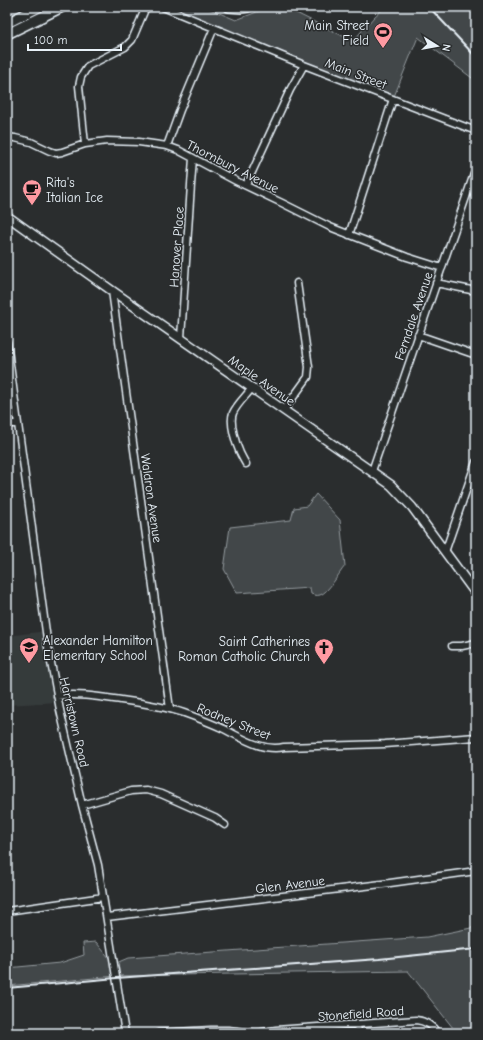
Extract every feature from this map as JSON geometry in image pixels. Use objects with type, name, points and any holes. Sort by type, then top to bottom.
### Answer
[{"type":"highway","points":[[7,23],[39,7]]},
{"type":"highway","points":[[8,34],[62,7]]},
{"type":"highway","points":[[229,7],[248,7]]},
{"type":"main road","name":"Maple Avenue","points":[[7,216],[391,485],[412,507],[476,594]]},
{"type":"street","name":"Main Street","points":[[163,7],[304,65],[476,131]]},
{"type":"street","points":[[85,144],[79,86],[81,77],[88,66],[129,44],[144,10]]},
{"type":"street","points":[[167,146],[214,28]]},
{"type":"street","points":[[246,185],[290,90],[304,65]]},
{"type":"street","points":[[349,235],[393,99]]},
{"type":"street","name":"Thornbury Avenue","points":[[7,137],[31,142],[56,153],[85,144],[107,140],[143,142],[167,146],[178,150],[330,227],[407,257],[442,268]]},
{"type":"street","name":"Hanover Place","points":[[181,338],[193,158]]},
{"type":"street","name":"Ferndale Avenue","points":[[372,471],[476,168]]},
{"type":"street","points":[[284,410],[308,377],[310,367],[296,283]]},
{"type":"street","points":[[436,283],[476,291]]},
{"type":"street","name":"Waldron Avenue","points":[[112,290],[170,709]]},
{"type":"street","points":[[418,335],[476,355]]},
{"type":"street","name":"Harristown Road","points":[[7,342],[48,647],[57,696],[98,865],[125,1033]]},
{"type":"street","points":[[246,464],[240,453],[234,433],[232,418],[233,413],[252,388]]},
{"type":"street","points":[[7,405],[15,404]]},
{"type":"street","points":[[7,424],[18,424]]},
{"type":"street","points":[[445,552],[476,462]]},
{"type":"street","points":[[452,646],[462,646],[476,643]]},
{"type":"street","name":"Rodney Street","points":[[57,696],[103,697],[146,703],[170,709],[207,722],[260,746],[277,749],[284,747],[385,744],[476,737]]},
{"type":"street","points":[[82,804],[131,791],[146,790],[161,794],[208,815],[221,821],[224,825]]},
{"type":"street","name":"Glen Avenue","points":[[107,917],[390,883],[476,871]]},
{"type":"street","points":[[7,911],[103,897]]},
{"type":"street","name":"Stonefield Road","points":[[158,1033],[211,1030],[262,1033],[276,1030],[416,1020],[428,1023],[437,1033]]},
{"type":"street","points":[[357,1024],[358,1033]]},
{"type":"shaded area","points":[[163,7],[205,7],[236,20],[270,7],[284,7],[353,41],[385,7],[476,7],[476,81],[418,37],[393,99]]},
{"type":"shaded area","points":[[316,494],[340,520],[345,566],[330,587],[320,595],[311,594],[310,588],[237,593],[224,569],[230,527],[291,520],[294,508],[307,506]]},
{"type":"shaded area","name":"Alexander Hamilton Elementary School","points":[[46,631],[58,702],[7,705],[7,636]]},
{"type":"shaded area","points":[[476,927],[476,1033],[457,1033],[408,971],[116,976],[7,986],[7,968],[60,963],[84,955],[83,943],[96,942],[114,964],[128,958],[427,937]]},
{"type":"railway","points":[[429,7],[476,57]]},
{"type":"railway","points":[[7,988],[116,978],[379,959],[476,949]]},
{"type":"place","name":"Main Street Field","points":[[383,49]]},
{"type":"place","name":"Rita's Italian Ice","points":[[32,206]]},
{"type":"place","name":"Alexander Hamilton Elementary School","points":[[29,664]]},
{"type":"place","name":"Saint Catherines Roman Catholic Church","points":[[324,665]]}]
